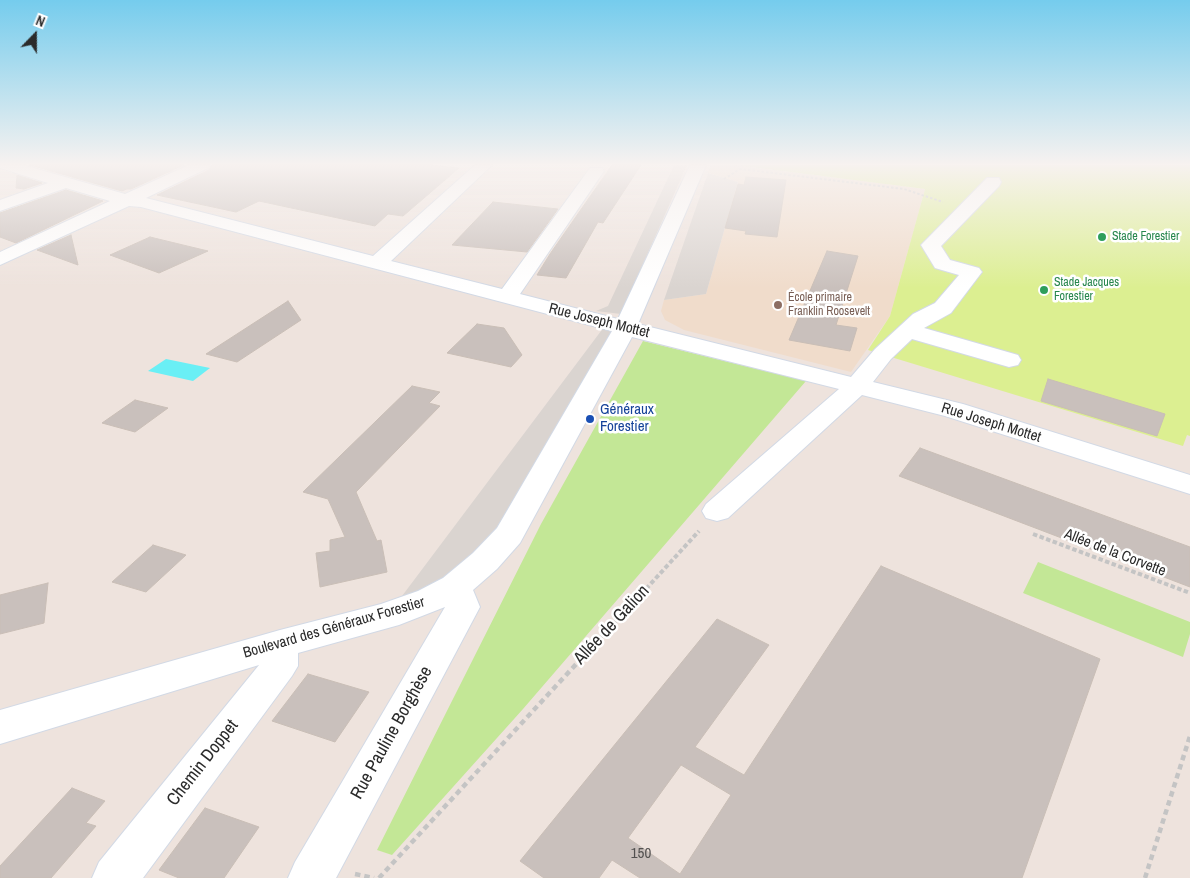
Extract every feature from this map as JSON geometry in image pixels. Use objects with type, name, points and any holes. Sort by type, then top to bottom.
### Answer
[{"type":"street","points":[[0,259],[112,206]]},
{"type":"street","name":"Rue Joseph Mottet","points":[[156,206],[625,328],[954,410],[1190,485]]},
{"type":"street","points":[[377,263],[439,206]]},
{"type":"street","points":[[506,297],[572,206]]},
{"type":"street","name":"Boulevard des Généraux Forestier","points":[[0,727],[280,644],[387,616],[430,600],[455,587],[485,561],[509,535],[625,328],[680,206]]},
{"type":"street","points":[[717,511],[858,386],[883,354],[921,319],[944,308],[972,272],[942,264],[930,245],[970,206]]},
{"type":"street","points":[[909,331],[1009,360]]},
{"type":"street","name":"Rue Pauline Borghèse","points":[[311,878],[462,608],[455,587]]},
{"type":"street","name":"Chemin Doppet","points":[[114,878],[279,666],[280,644]]},
{"type":"path","points":[[954,206],[966,210]]},
{"type":"path","name":"Allée de Galion","points":[[379,878],[717,511]]},
{"type":"path","name":"Allée de la Corvette","points":[[1033,534],[1190,593]]},
{"type":"path","points":[[1144,878],[1190,736]]},
{"type":"shaded area","points":[[655,206],[669,206],[621,314],[596,311],[608,306]]},
{"type":"shaded area","points":[[697,206],[731,206],[706,294],[664,300]]},
{"type":"shaded area","name":"École primaire Franklin Roosevelt","points":[[731,206],[920,206],[890,316],[851,372],[684,330],[665,320],[661,311],[664,300],[706,294]]},
{"type":"shaded area","points":[[607,323],[625,328],[509,535],[387,616]]},
{"type":"green space","name":"Stade Jacques Forestier","points":[[920,206],[1190,206],[1190,436],[1187,435],[1183,446],[868,350],[890,316]]},
{"type":"green space","points":[[643,341],[806,381],[523,709],[392,855],[377,850],[541,524]]},
{"type":"green space","points":[[1038,562],[1190,622],[1190,634],[1183,657],[1023,593]]},
{"type":"water","points":[[166,359],[210,368],[193,381],[148,371]]},
{"type":"building","points":[[20,206],[93,206],[16,243],[0,237],[0,213]]},
{"type":"building","points":[[208,206],[249,206],[236,212]]},
{"type":"building","points":[[282,206],[415,206],[403,216],[388,214],[375,226]]},
{"type":"building","points":[[489,206],[530,206],[558,209],[527,252],[452,245]]},
{"type":"building","points":[[583,206],[614,206],[603,223],[598,222],[566,278],[537,275]]},
{"type":"building","points":[[732,206],[782,206],[777,237],[745,234],[746,231],[725,228]]},
{"type":"building","points":[[71,235],[78,265],[37,250]]},
{"type":"building","points":[[150,237],[208,251],[159,273],[110,255]]},
{"type":"building","points":[[827,251],[858,256],[836,325],[857,328],[850,351],[789,340]]},
{"type":"building","points":[[288,301],[301,320],[237,362],[206,354]]},
{"type":"building","points":[[477,324],[504,328],[522,355],[511,367],[447,353]]},
{"type":"building","points":[[1048,379],[1165,414],[1157,436],[1041,401]]},
{"type":"building","points":[[412,386],[440,392],[429,403],[440,406],[356,492],[377,541],[381,540],[387,572],[320,587],[316,553],[330,551],[330,540],[345,537],[328,499],[303,492]]},
{"type":"building","points":[[135,400],[168,408],[135,432],[102,423]]},
{"type":"building","points":[[920,448],[1190,547],[1190,587],[899,476]]},
{"type":"building","points":[[153,545],[186,555],[146,592],[112,582]]},
{"type":"building","points":[[881,566],[1100,659],[1022,878],[640,878],[612,860],[599,878],[544,878],[520,861],[717,619],[769,645],[695,747],[744,775]],"holes":[[[681,765],[731,795],[680,874],[628,838]]]},
{"type":"building","points":[[48,583],[44,623],[0,634],[0,595]]},
{"type":"building","points":[[308,674],[369,692],[335,742],[272,721]]},
{"type":"building","points":[[72,788],[105,801],[86,823],[96,826],[51,878],[0,878],[0,866]]},
{"type":"building","points":[[205,808],[259,827],[224,878],[179,878],[159,870]]},
{"type":"place","name":"Stade Forestier","points":[[1102,237]]},
{"type":"place","name":"Stade Jacques Forestier","points":[[1044,290]]},
{"type":"place","name":"École primaire Franklin Roosevelt","points":[[778,305]]},
{"type":"place","name":"Généraux Forestier","points":[[590,419]]}]
